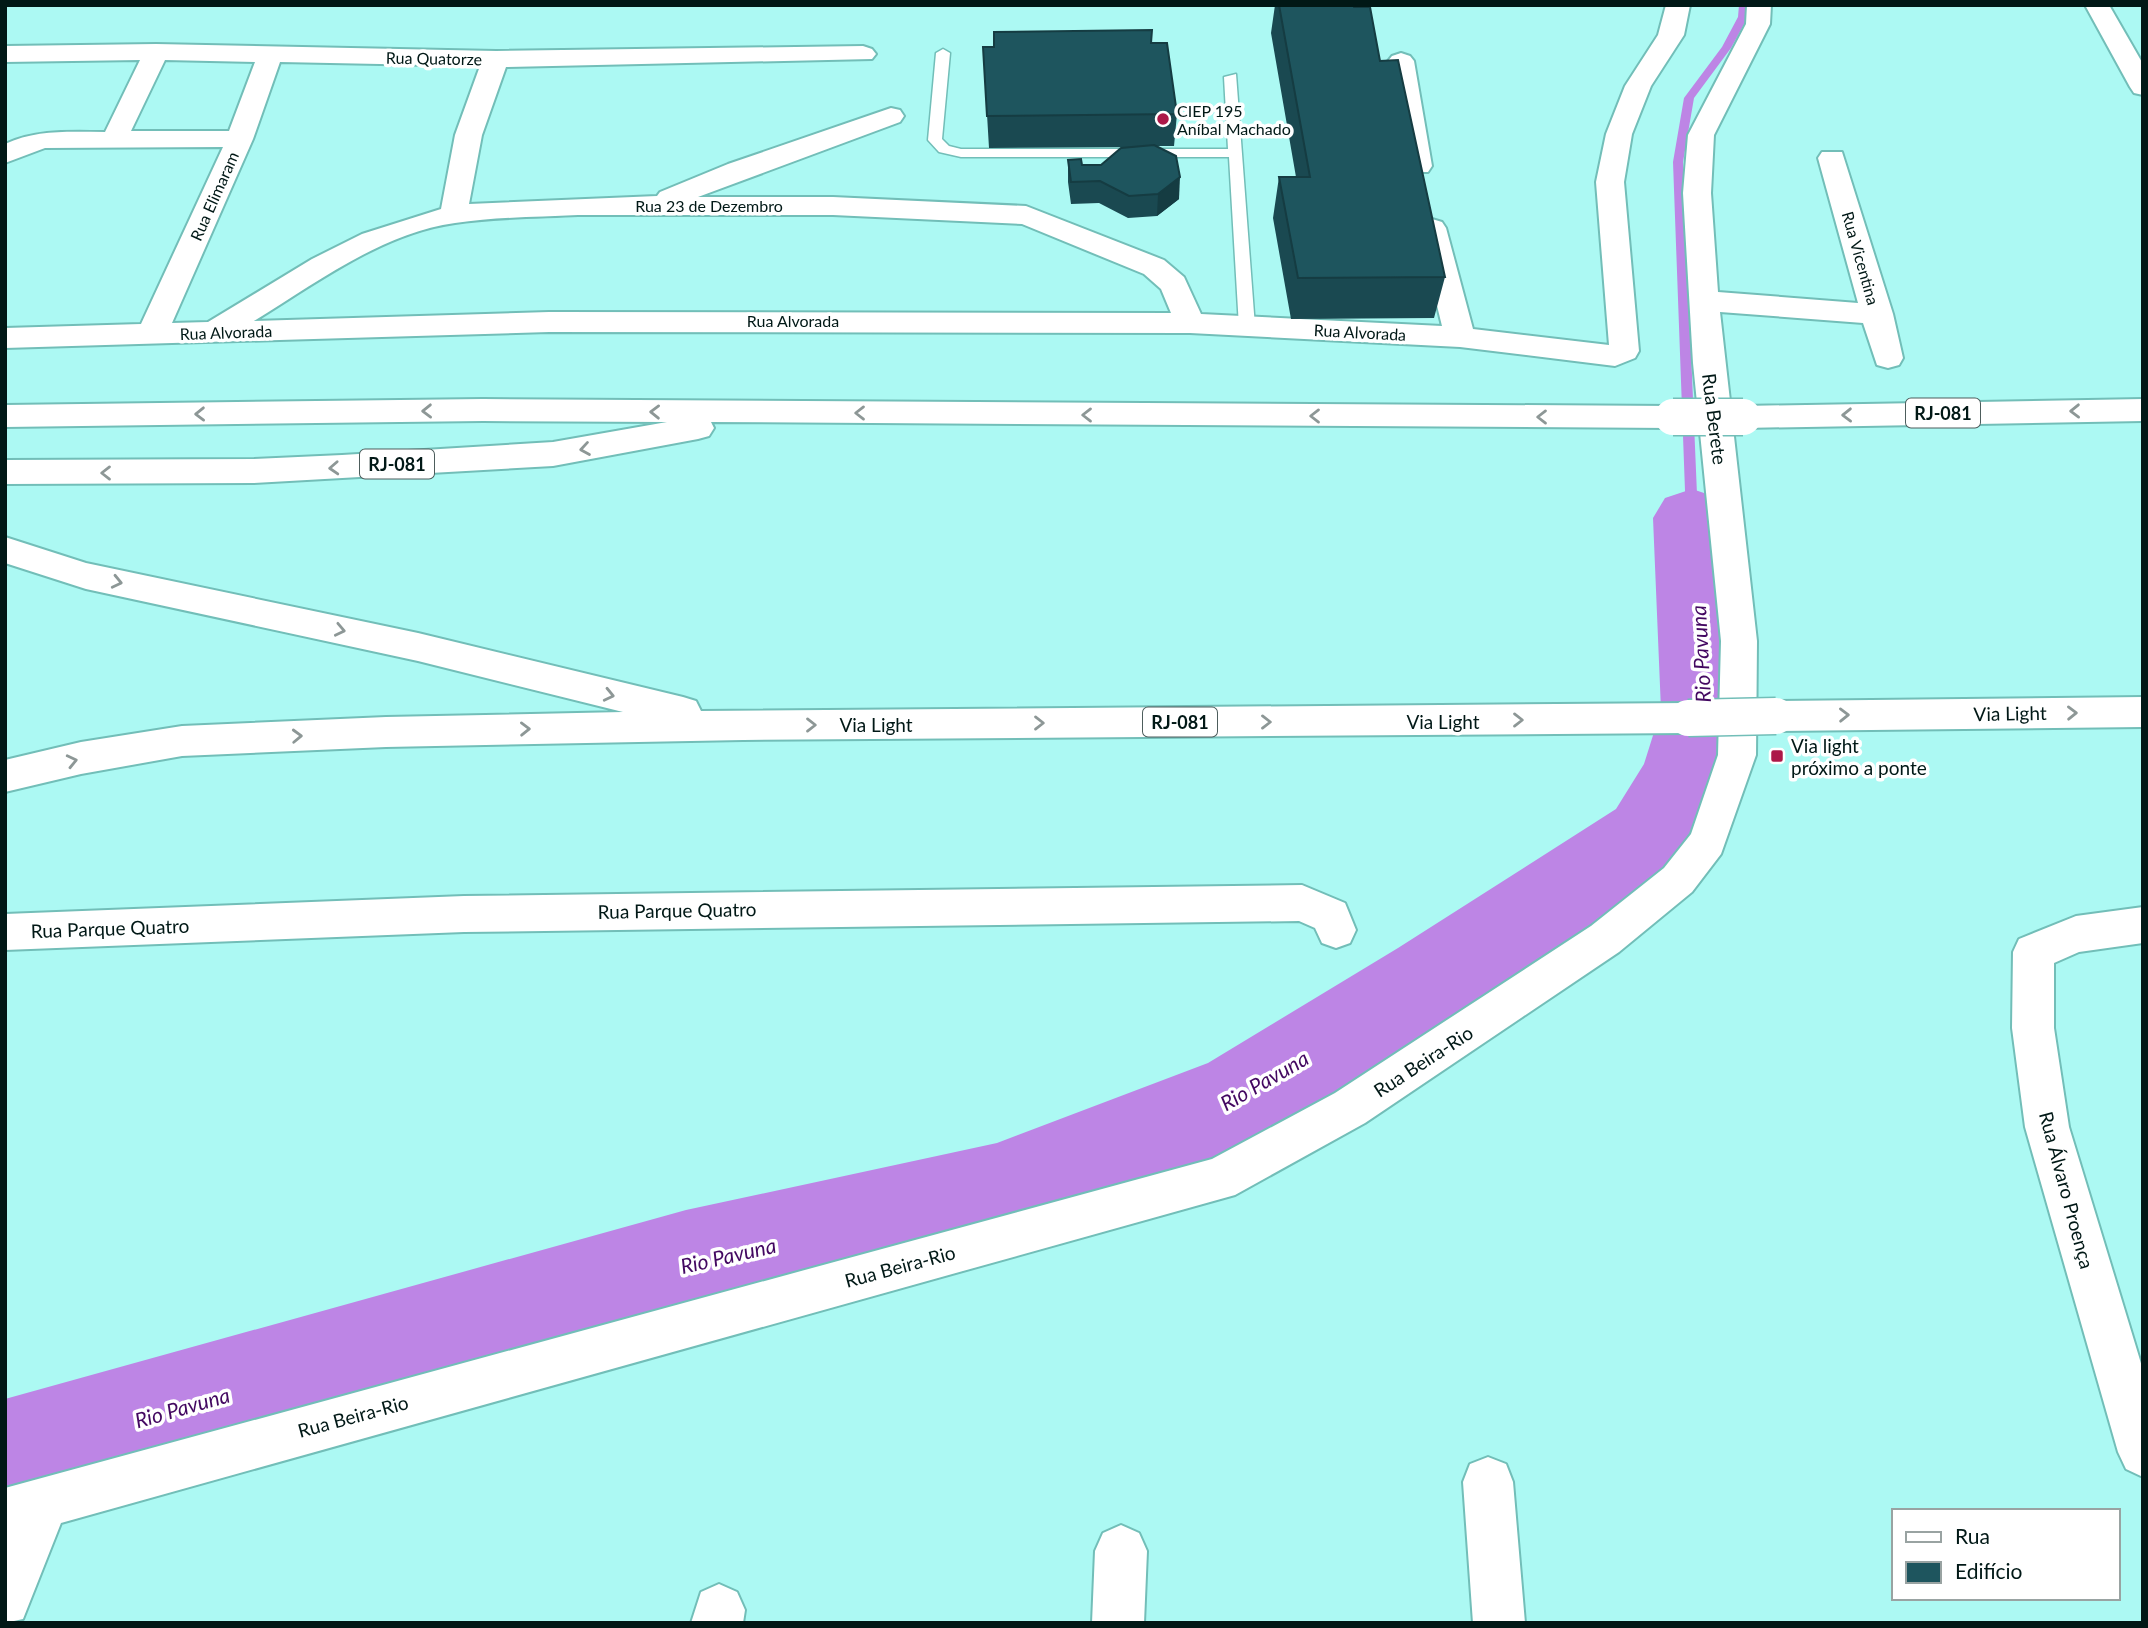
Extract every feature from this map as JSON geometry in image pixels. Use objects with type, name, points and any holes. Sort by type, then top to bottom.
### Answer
[{"type":"street","name":"Rua Alvorada","points":[[5,338],[577,321],[1191,323],[1460,337],[1579,354],[1615,356],[1624,351],[1610,182],[1619,134],[1638,86],[1671,35],[1678,5]]},
{"type":"street","name":"Rua Berete","points":[[1707,842],[1737,755],[1739,641],[1708,363],[1698,230],[1701,135],[1758,23],[1759,5]]},
{"type":"street","points":[[2097,5],[2143,87]]},
{"type":"street","points":[[114,140],[156,52]]},
{"type":"street","name":"Rua Quatorze","points":[[5,54],[156,52],[496,59],[863,54]]},
{"type":"street","name":"Rua Elimaram","points":[[151,335],[240,139],[270,54]]},
{"type":"street","points":[[454,214],[457,169],[469,126],[496,59]]},
{"type":"street","points":[[1401,61],[1423,192],[1460,337]]},
{"type":"street","points":[[655,205],[751,165],[891,116]]},
{"type":"street","points":[[5,155],[25,145],[44,140],[240,139]]},
{"type":"street","name":"Rua Vicentina","points":[[1832,158],[1878,314],[1888,358]]},
{"type":"street","name":"Rua 23 de Dezembro","points":[[213,332],[322,265],[372,240],[454,214],[578,206],[655,205],[833,206],[1026,215],[1154,268],[1174,284],[1191,323]]},
{"type":"street","points":[[1705,301],[1878,314]]},
{"type":"street","points":[[5,416],[483,410],[772,413]]},
{"type":"street","name":"RJ-081","points":[[11,472],[254,471],[553,454],[636,441],[772,413],[1610,418],[2143,410]]},
{"type":"street","points":[[5,550],[86,576],[418,647],[743,725]]},
{"type":"street","name":"Via Light","points":[[743,725],[1617,719],[2143,712]]},
{"type":"street","name":"RJ-081","points":[[5,776],[182,741],[386,732],[743,725]]},
{"type":"street","name":"Rua Beira-Rio","points":[[25,1507],[1219,1179],[1350,1108],[1605,939],[1678,880],[1707,842]]},
{"type":"street","name":"Rua Parque Quatro","points":[[5,932],[464,914],[1303,903],[1331,916],[1336,930]]},
{"type":"street","name":"Rua Álvaro Proença","points":[[2143,925],[2076,934],[2033,952],[2033,1015],[2047,1127],[2143,1452]]},
{"type":"street","points":[[1488,1482],[1499,1623]]},
{"type":"street","points":[[5,1601],[25,1507]]},
{"type":"street","points":[[1118,1623],[1121,1551]]},
{"type":"lane","points":[[943,53],[935,140],[944,149],[961,153],[1236,153]]},
{"type":"lane","points":[[1231,77],[1247,327]]},
{"type":"building","points":[[1279,5],[1370,7],[1380,61],[1398,60],[1445,277],[1298,278],[1279,177],[1310,177]]},
{"type":"building","points":[[1152,30],[1151,43],[1167,43],[1177,114],[987,116],[983,47],[994,47],[994,32]]},
{"type":"building","points":[[1154,145],[1176,156],[1180,177],[1158,194],[1129,196],[1100,181],[1071,182],[1068,160],[1081,159],[1082,165],[1101,165],[1121,148]]},
{"type":"waterway","name":"Rio Pavuna","points":[[1692,518],[1678,162],[1689,98],[1726,48],[1743,17],[1743,5]]},
{"type":"waterway","name":"Rio Pavuna","points":[[5,1457],[686,1264],[997,1195],[1240,1099],[1432,979],[1648,837],[1684,775],[1704,710],[1692,518]]},
{"type":"place","name":"CIEP 195 Aníbal Machado","points":[[1163,119]]},
{"type":"place","name":"Via light próximo a ponte","points":[[1777,756]]}]
